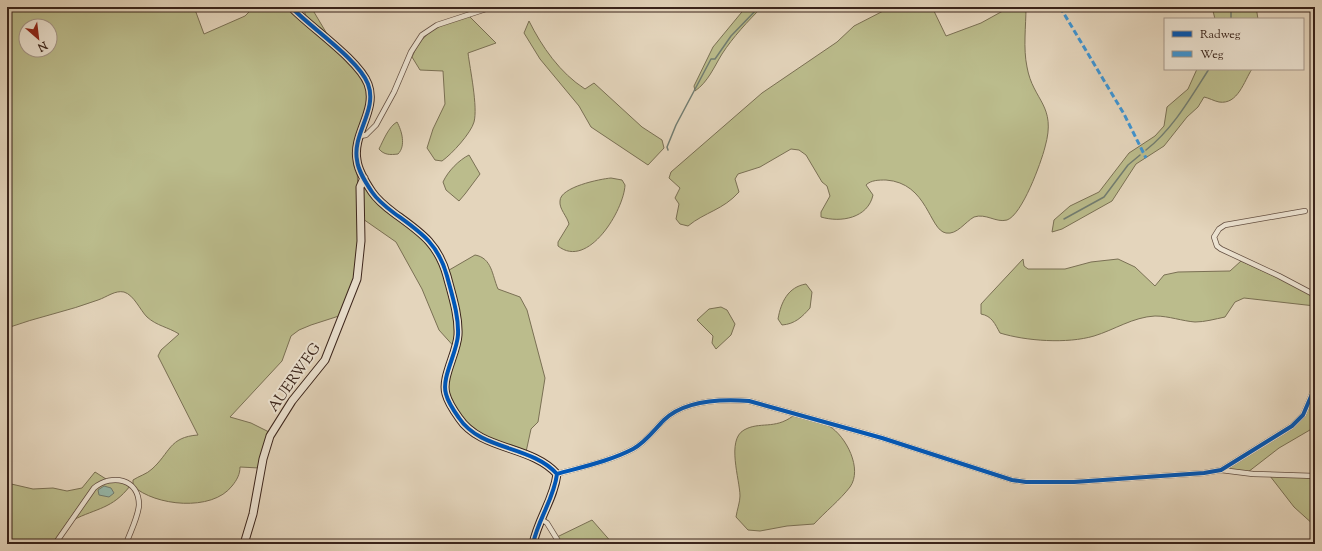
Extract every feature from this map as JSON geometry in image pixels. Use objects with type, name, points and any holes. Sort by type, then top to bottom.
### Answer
[{"type":"street","points":[[291,7],[345,56],[366,79],[370,97],[357,146],[357,161],[364,178],[378,200],[431,243],[443,265],[458,330],[458,338],[446,380],[445,393],[459,418],[472,433],[540,460],[551,467],[557,474]]},
{"type":"street","points":[[360,136],[366,135],[376,125],[394,92],[411,52],[422,35],[437,25],[492,7]]},
{"type":"street","name":"AUERWEG","points":[[244,544],[253,514],[263,459],[270,436],[292,401],[325,360],[357,279],[361,241],[360,188],[364,178]]},
{"type":"street","points":[[1305,211],[1226,225],[1219,229],[1214,237],[1217,246],[1221,249],[1279,276],[1315,295]]},
{"type":"street","points":[[1221,470],[1292,426],[1303,415],[1315,387]]},
{"type":"street","points":[[557,474],[618,455],[634,448],[668,417],[680,409],[702,404],[737,400],[749,401],[882,438],[999,477],[1019,481],[1042,483],[1106,481],[1204,473],[1221,470],[1253,474],[1315,476]]},
{"type":"street","points":[[533,544],[541,519],[553,493],[557,474]]},
{"type":"street","points":[[55,544],[94,488],[104,481],[116,479],[130,484],[138,501],[138,510],[126,544]]},
{"type":"street","points":[[541,519],[547,523],[560,544]]},
{"type":"green space","points":[[7,7],[194,7],[204,34],[245,16],[254,7],[289,7],[355,69],[366,85],[368,102],[356,141],[359,220],[356,277],[342,315],[311,325],[299,330],[291,336],[282,361],[230,417],[251,423],[271,433],[259,468],[240,467],[239,475],[232,486],[223,494],[211,500],[198,503],[169,502],[143,493],[133,486],[133,480],[152,469],[175,442],[188,436],[198,435],[158,356],[161,350],[179,334],[147,317],[134,299],[124,292],[114,293],[87,304],[7,328]]},
{"type":"green space","points":[[304,7],[311,7],[330,39],[306,19]]},
{"type":"green space","points":[[746,7],[762,7],[731,41],[707,79],[695,91],[694,86],[713,47]]},
{"type":"green space","points":[[891,7],[932,7],[946,36],[981,23],[1010,7],[1026,7],[1025,45],[1027,67],[1034,88],[1046,112],[1048,133],[1043,155],[1030,188],[1019,209],[1013,216],[1003,221],[983,216],[974,217],[954,232],[946,233],[940,230],[935,224],[919,197],[911,189],[900,183],[878,180],[866,185],[873,195],[866,209],[860,214],[845,219],[829,219],[821,217],[821,212],[830,196],[827,186],[822,182],[806,155],[799,150],[791,149],[760,167],[738,174],[735,179],[739,192],[733,198],[688,226],[680,224],[676,219],[679,204],[675,198],[680,188],[669,178],[671,172],[762,93],[837,42],[854,26]]},
{"type":"green space","points":[[1212,7],[1256,7],[1258,18],[1215,18]]},
{"type":"green space","points":[[469,16],[496,43],[468,53],[475,107],[474,122],[461,143],[451,154],[442,161],[435,160],[427,148],[433,129],[445,104],[443,71],[420,70],[412,57],[417,47],[428,34],[442,25]]},
{"type":"green space","points":[[529,21],[552,59],[576,83],[585,89],[594,83],[642,127],[662,140],[664,148],[648,165],[591,127],[579,106],[540,59],[524,33]]},
{"type":"green space","points":[[1197,70],[1251,70],[1240,91],[1231,100],[1219,102],[1204,97],[1198,107],[1187,117],[1164,146],[1136,164],[1112,201],[1062,229],[1052,232],[1054,220],[1070,206],[1099,192],[1129,153],[1155,136],[1164,126],[1167,107],[1188,89]]},
{"type":"green space","points":[[397,122],[402,134],[402,147],[398,154],[385,153],[379,149],[389,130]]},
{"type":"green space","points":[[469,155],[480,174],[459,201],[446,190],[443,182],[454,166]]},
{"type":"green space","points":[[611,178],[622,180],[625,185],[623,196],[618,208],[611,222],[602,234],[592,244],[581,250],[569,251],[558,246],[558,242],[569,224],[560,204],[562,196],[566,192],[581,185]]},
{"type":"green space","points":[[365,186],[432,246],[444,273],[475,255],[481,257],[488,263],[498,289],[520,297],[527,310],[545,378],[538,422],[531,429],[526,452],[482,435],[465,424],[448,395],[447,387],[457,350],[439,330],[422,289],[396,242],[363,219],[363,187]]},
{"type":"green space","points":[[1023,259],[1024,266],[1028,269],[1065,269],[1091,262],[1118,259],[1135,267],[1155,286],[1164,275],[1178,272],[1230,271],[1241,261],[1303,289],[1315,298],[1315,306],[1244,298],[1235,302],[1225,317],[1206,321],[1195,322],[1155,316],[1139,319],[1094,336],[1059,341],[1034,340],[1000,333],[991,319],[981,314],[981,304]]},
{"type":"green space","points":[[806,284],[812,292],[810,308],[798,320],[782,325],[778,319],[783,301],[794,288]]},
{"type":"green space","points":[[721,307],[727,310],[735,324],[731,335],[716,349],[712,343],[713,336],[697,320],[709,309]]},
{"type":"green space","points":[[1315,393],[1315,427],[1279,448],[1248,472],[1230,469],[1230,466],[1297,424],[1304,418]]},
{"type":"green space","points":[[793,416],[821,422],[829,426],[841,437],[847,445],[854,462],[854,480],[846,492],[814,524],[787,526],[760,531],[748,530],[736,517],[740,496],[735,461],[736,442],[739,435],[750,427],[780,423]]},
{"type":"green space","points":[[95,472],[106,479],[90,490],[52,544],[7,544],[7,483],[33,489],[53,488],[67,491],[82,488]]},
{"type":"green space","points":[[1270,476],[1315,478],[1315,526],[1294,507]]},
{"type":"green space","points":[[121,481],[130,486],[117,499],[104,507],[73,520],[96,488],[103,483]]},
{"type":"green space","points":[[592,520],[613,544],[562,544],[557,537]]},
{"type":"shaded area","points":[[104,486],[111,488],[114,493],[109,497],[99,495],[98,490]]},
{"type":"waterway","points":[[668,150],[667,147],[676,125],[711,59],[715,59],[731,36],[759,7]]},
{"type":"waterway","points":[[1231,7],[1231,18]]},
{"type":"waterway","points":[[1146,150],[1156,142],[1173,123],[1208,70]]},
{"type":"waterway","points":[[1064,219],[1104,197],[1128,165],[1140,155]]},
{"type":"marked path","points":[[1060,7],[1124,114],[1146,158]]},
{"type":"cycle path","points":[[291,7],[345,54],[363,75],[368,84],[370,103],[356,150],[361,173],[367,185],[377,198],[427,239],[439,255],[447,276],[455,306],[458,328],[457,342],[447,373],[445,388],[451,406],[468,429],[480,437],[534,458],[557,474],[553,492],[538,526],[533,544]]},
{"type":"cycle path","points":[[557,474],[605,460],[633,449],[646,439],[664,420],[682,408],[704,402],[727,400],[749,401],[882,438],[1012,480],[1026,482],[1074,482],[1204,473],[1221,470],[1292,426],[1303,415],[1315,387]]}]
